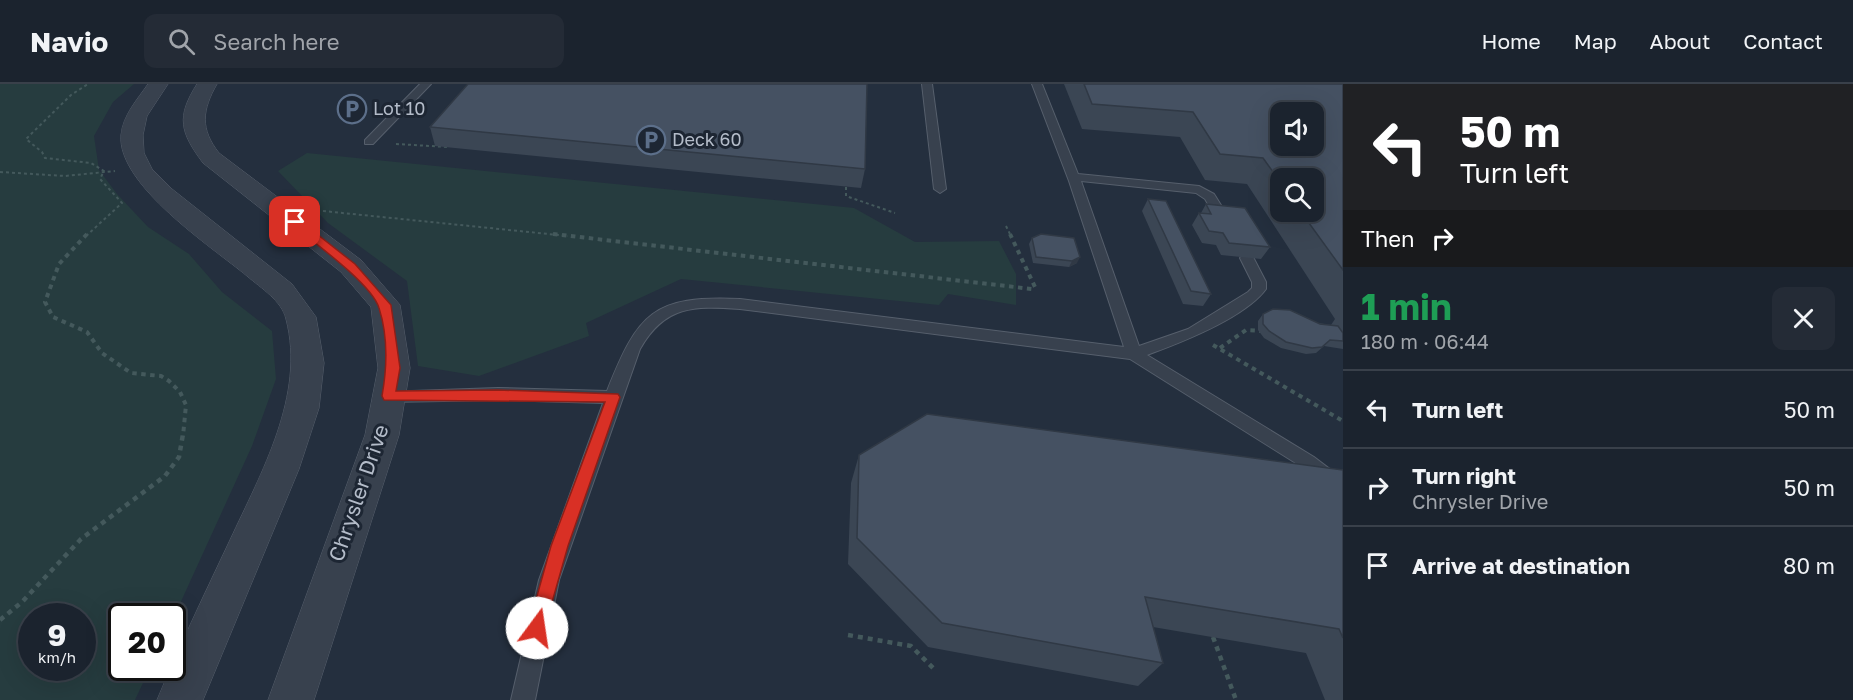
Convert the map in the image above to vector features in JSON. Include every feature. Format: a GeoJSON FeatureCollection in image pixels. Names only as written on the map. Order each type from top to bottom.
{"type":"FeatureCollection","features":[{"type":"Feature","properties":{"kind":"street"},"geometry":{"type":"LineString","coordinates":[[158,84],[136,116],[132,135],[133,153],[142,172],[163,194],[282,290],[301,317],[308,363],[302,408],[281,469],[180,700]]}},
{"type":"Feature","properties":{"kind":"street","name":"Chrysler Drive"},"geometry":{"type":"LineString","coordinates":[[207,84],[195,102],[192,123],[198,142],[211,158],[351,266],[385,305],[394,368],[382,435],[291,700]]}},
{"type":"Feature","properties":{"kind":"lane"},"geometry":{"type":"LineString","coordinates":[[369,142],[426,84]]}},
{"type":"Feature","properties":{"kind":"lane"},"geometry":{"type":"LineString","coordinates":[[927,84],[940,189]]}},
{"type":"Feature","properties":{"kind":"lane"},"geometry":{"type":"LineString","coordinates":[[1036,84],[1073,177],[1134,354]]}},
{"type":"Feature","properties":{"kind":"lane"},"geometry":{"type":"LineString","coordinates":[[1073,177],[1199,190],[1210,197],[1223,218]]}},
{"type":"Feature","properties":{"kind":"lane"},"geometry":{"type":"LineString","coordinates":[[1134,354],[1193,333],[1253,295],[1259,289],[1259,282],[1246,258]]}},
{"type":"Feature","properties":{"kind":"lane"},"geometry":{"type":"LineString","coordinates":[[523,700],[549,580],[613,397],[638,334],[650,321],[666,311],[704,302],[902,323],[1134,354],[1308,462],[1343,489]]}},
{"type":"Feature","properties":{"kind":"lane"},"geometry":{"type":"LineString","coordinates":[[389,396],[498,394],[613,397]]}},
{"type":"Feature","properties":{"kind":"path"},"geometry":{"type":"LineString","coordinates":[[88,84],[71,95],[26,139],[42,152],[45,158],[91,163],[104,171]]}},
{"type":"Feature","properties":{"kind":"path"},"geometry":{"type":"LineString","coordinates":[[392,144],[448,147]]}},
{"type":"Feature","properties":{"kind":"path"},"geometry":{"type":"LineString","coordinates":[[0,172],[66,176],[104,171]]}},
{"type":"Feature","properties":{"kind":"path"},"geometry":{"type":"LineString","coordinates":[[0,620],[31,593],[81,538],[165,476],[179,457],[183,441],[186,405],[180,392],[161,376],[131,373],[102,353],[87,332],[53,317],[45,302],[59,264],[102,219],[122,203],[100,179],[104,171]]}},
{"type":"Feature","properties":{"kind":"path"},"geometry":{"type":"LineString","coordinates":[[846,187],[846,195],[895,213]]}},
{"type":"Feature","properties":{"kind":"path"},"geometry":{"type":"LineString","coordinates":[[316,211],[569,236],[1032,289],[1035,287],[1033,278],[1006,226]]}},
{"type":"Feature","properties":{"kind":"path"},"geometry":{"type":"LineString","coordinates":[[1220,348],[1246,330],[1268,332]]}},
{"type":"Feature","properties":{"kind":"path"},"geometry":{"type":"LineString","coordinates":[[1212,344],[1343,421]]}},
{"type":"Feature","properties":{"kind":"path"},"geometry":{"type":"LineString","coordinates":[[848,634],[911,646],[934,669]]}},
{"type":"Feature","properties":{"kind":"path"},"geometry":{"type":"LineString","coordinates":[[1213,637],[1236,700]]}},
{"type":"Feature","properties":{"kind":"green space"},"geometry":{"type":"Polygon","coordinates":[[[0,84],[134,84],[113,102],[94,136],[99,170],[117,194],[148,227],[189,254],[222,292],[272,331],[276,379],[252,446],[180,603],[108,603],[108,681],[144,681],[135,700],[0,700],[0,84]]]}},
{"type":"Feature","properties":{"kind":"green space"},"geometry":{"type":"Polygon","coordinates":[[[307,153],[854,208],[915,242],[999,241],[1016,274],[1016,305],[948,294],[939,305],[681,279],[586,323],[589,336],[479,376],[418,366],[407,281],[328,223],[278,171],[307,153]]]}},
{"type":"Feature","properties":{"kind":"building","name":"Deck 60"},"geometry":{"type":"Polygon","coordinates":[[[468,84],[867,84],[865,169],[430,127],[468,84]]]}},
{"type":"Feature","properties":{"kind":"building"},"geometry":{"type":"Polygon","coordinates":[[[1084,84],[1343,84],[1343,270],[1308,222],[1324,222],[1324,168],[1270,168],[1263,158],[1220,154],[1193,112],[1092,104],[1084,84]]]}},
{"type":"Feature","properties":{"kind":"building"},"geometry":{"type":"Polygon","coordinates":[[[1148,199],[1166,201],[1211,294],[1191,291],[1148,199]]]}},
{"type":"Feature","properties":{"kind":"building"},"geometry":{"type":"Polygon","coordinates":[[[1206,204],[1245,208],[1270,247],[1229,243],[1223,233],[1209,231],[1199,213],[1211,214],[1206,204]]]}},
{"type":"Feature","properties":{"kind":"building"},"geometry":{"type":"Polygon","coordinates":[[[1041,234],[1074,238],[1080,257],[1072,261],[1036,257],[1032,238],[1041,234]]]}},
{"type":"Feature","properties":{"kind":"building"},"geometry":{"type":"Polygon","coordinates":[[[1273,309],[1290,310],[1320,324],[1338,326],[1343,333],[1343,341],[1330,340],[1322,347],[1312,348],[1286,342],[1269,331],[1263,324],[1263,314],[1273,309]]]}},
{"type":"Feature","properties":{"kind":"building"},"geometry":{"type":"Polygon","coordinates":[[[927,414],[1343,470],[1343,638],[1339,629],[1145,597],[1163,663],[942,623],[857,538],[859,455],[927,414]]]}},
{"type":"Feature","properties":{"kind":"place","name":"Lot 10"},"geometry":{"type":"Point","coordinates":[352,109]}},
{"type":"Feature","properties":{"kind":"place","name":"Deck 60"},"geometry":{"type":"Point","coordinates":[651,140]}},
{"type":"Feature","properties":{"kind":"route"},"geometry":{"type":"LineString","coordinates":[[295,222],[351,266],[385,305],[394,368],[389,396],[498,394],[613,397],[565,529],[537,628]]}}]}
